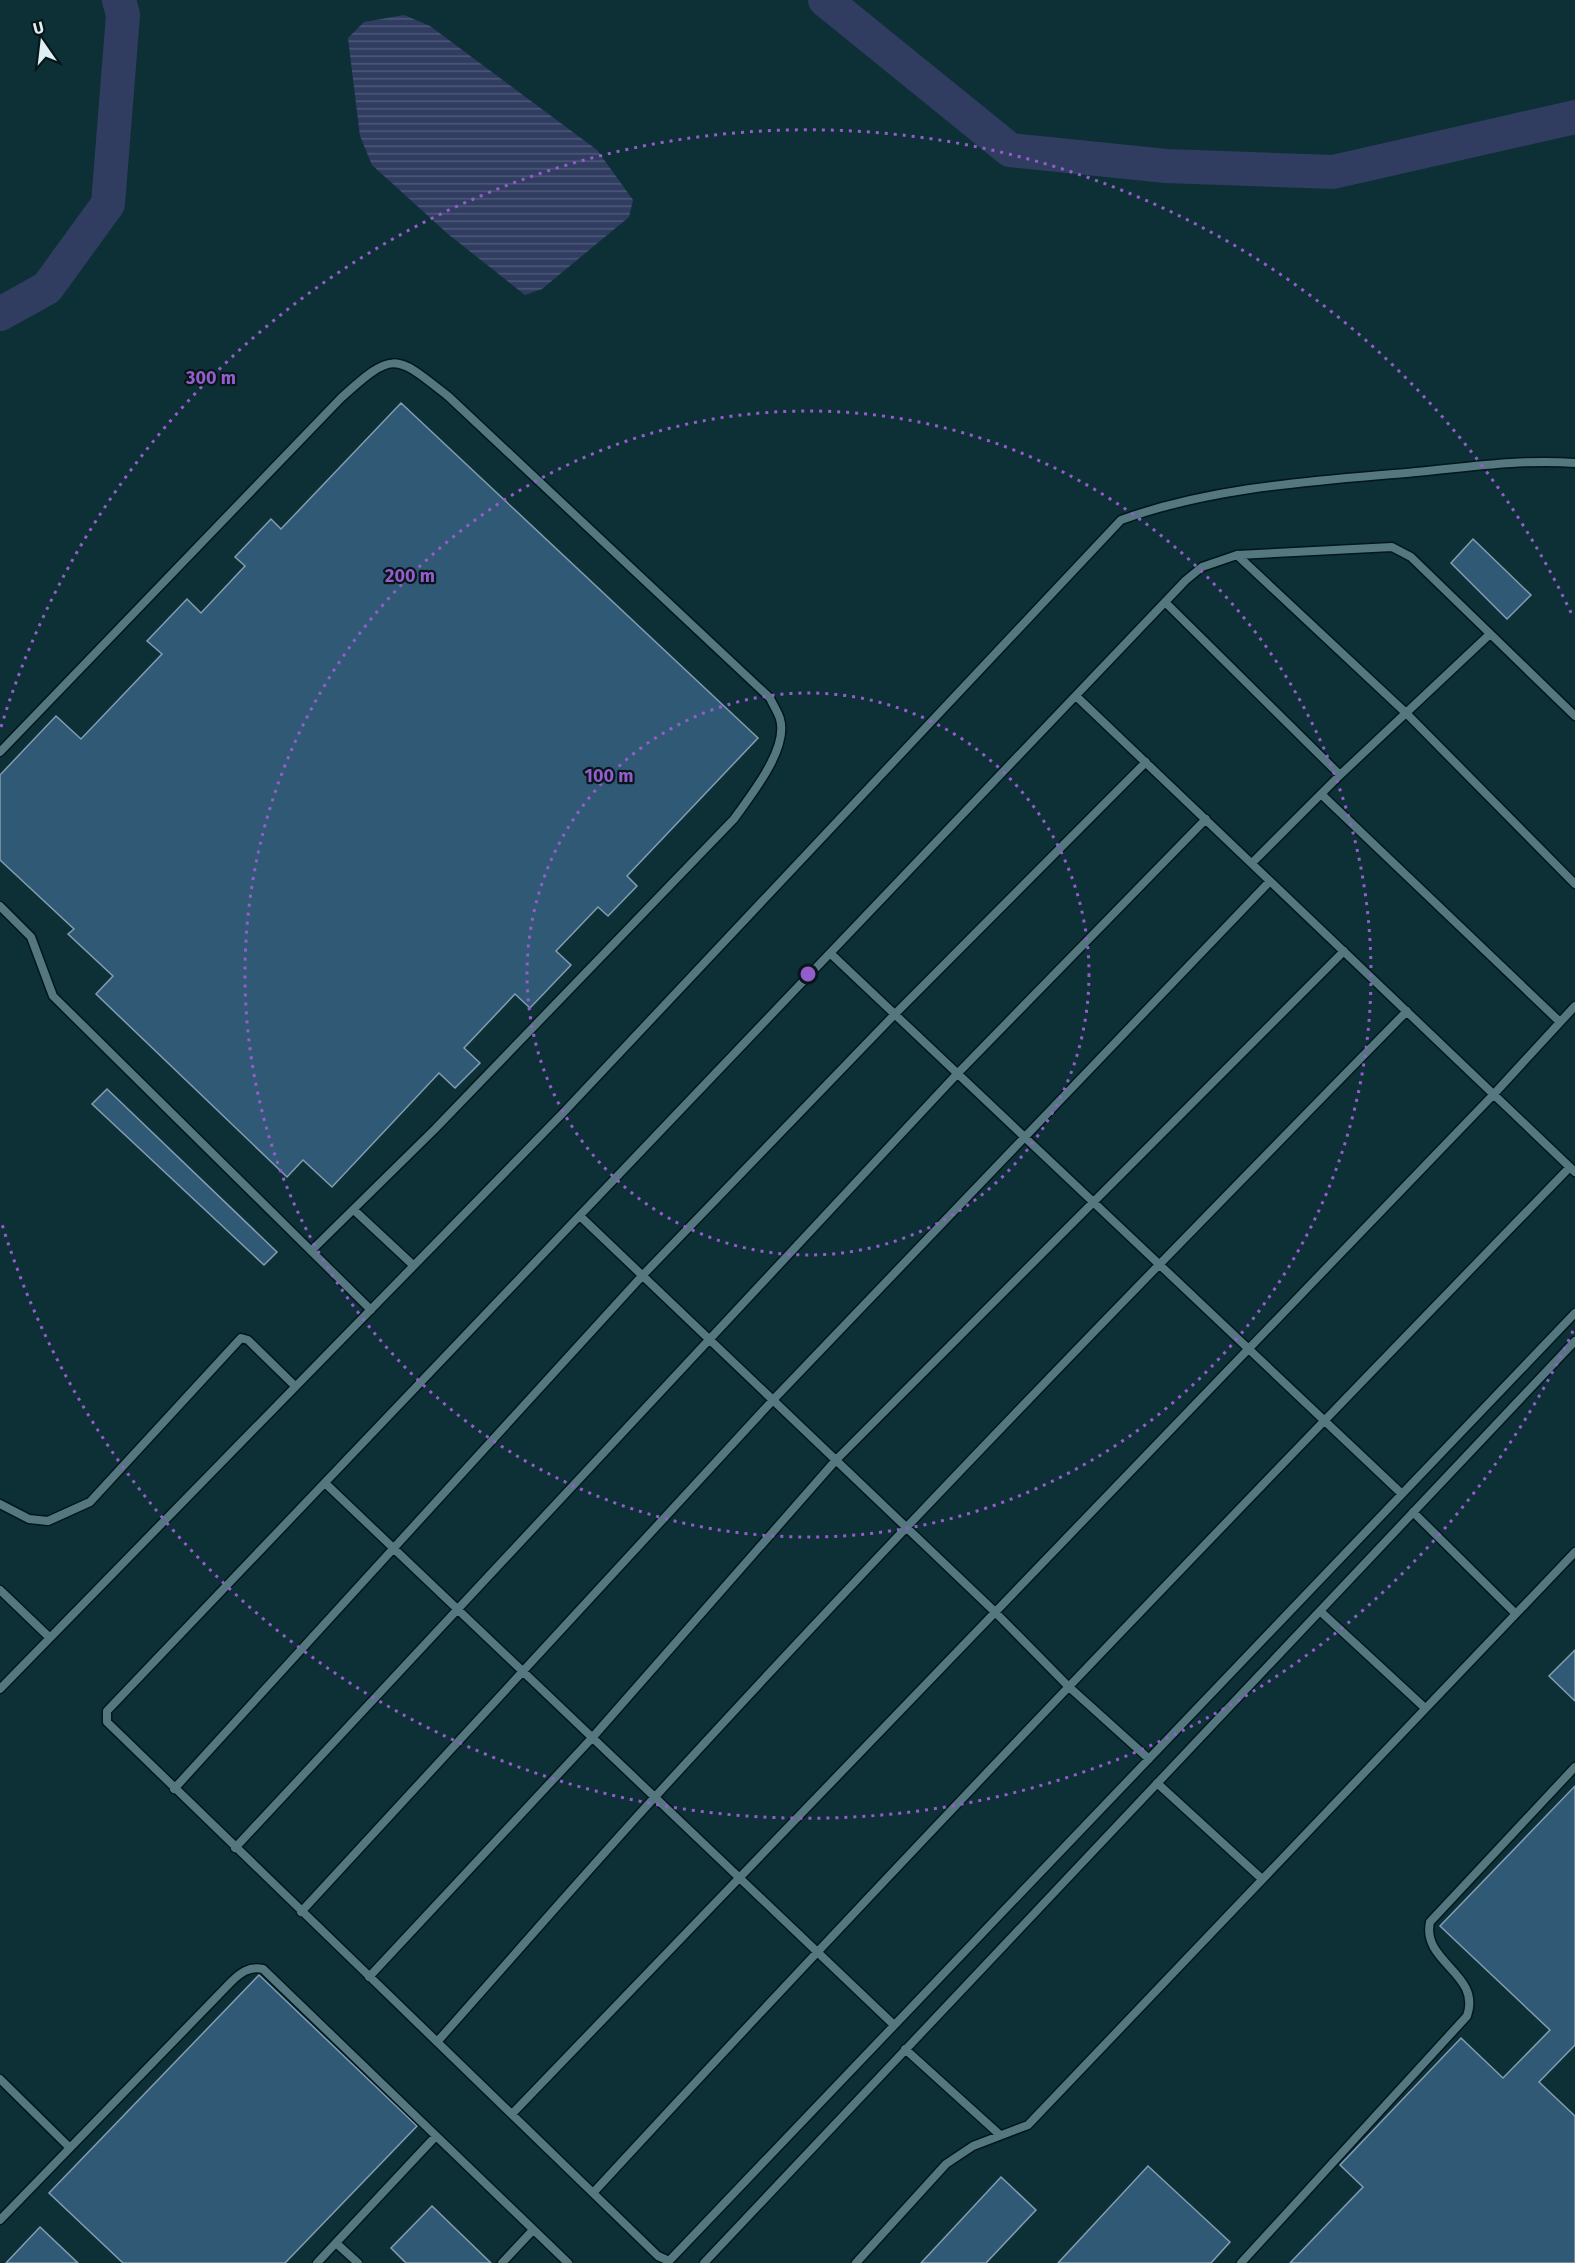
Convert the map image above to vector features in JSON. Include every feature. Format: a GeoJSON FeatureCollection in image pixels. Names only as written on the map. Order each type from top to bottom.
{"type":"FeatureCollection","features":[{"type":"Feature","properties":{"kind":"lane"},"geometry":{"type":"LineString","coordinates":[[0,752],[341,398],[368,374],[388,363],[409,366],[449,397],[770,698],[781,721],[778,747],[763,777],[734,819],[354,1210],[311,1251]]}},
{"type":"Feature","properties":{"kind":"lane"},"geometry":{"type":"LineString","coordinates":[[0,1689],[48,1637],[562,1114],[1122,520],[1166,504],[1213,494],[1356,477],[1529,462],[1575,463]]}},
{"type":"Feature","properties":{"kind":"lane"},"geometry":{"type":"LineString","coordinates":[[1575,716],[1411,557],[1392,547],[1237,555],[1202,567],[1165,602],[107,1711],[106,1717],[111,1728],[301,1912],[658,2256],[669,2261],[1575,1313]]}},
{"type":"Feature","properties":{"kind":"lane"},"geometry":{"type":"LineString","coordinates":[[1237,555],[1406,713],[1575,884]]}},
{"type":"Feature","properties":{"kind":"lane"},"geometry":{"type":"LineString","coordinates":[[1165,602],[1340,775]]}},
{"type":"Feature","properties":{"kind":"lane"},"geometry":{"type":"LineString","coordinates":[[1252,863],[1340,775],[1490,634]]}},
{"type":"Feature","properties":{"kind":"lane"},"geometry":{"type":"LineString","coordinates":[[593,2193],[816,1951],[1068,1686],[1323,1421],[1573,1169],[1076,696]]}},
{"type":"Feature","properties":{"kind":"lane"},"geometry":{"type":"LineString","coordinates":[[174,1789],[395,1550],[642,1276],[895,1014],[1146,762]]}},
{"type":"Feature","properties":{"kind":"lane"},"geometry":{"type":"LineString","coordinates":[[1321,794],[1560,1022]]}},
{"type":"Feature","properties":{"kind":"lane"},"geometry":{"type":"LineString","coordinates":[[235,1848],[708,1338],[957,1074],[1206,819]]}},
{"type":"Feature","properties":{"kind":"lane"},"geometry":{"type":"LineString","coordinates":[[301,1912],[773,1400],[1026,1139],[1270,881]]}},
{"type":"Feature","properties":{"kind":"lane"},"geometry":{"type":"LineString","coordinates":[[0,906],[31,937],[52,996],[371,1310]]}},
{"type":"Feature","properties":{"kind":"lane"},"geometry":{"type":"LineString","coordinates":[[369,1977],[592,1738],[836,1460],[1344,951]]}},
{"type":"Feature","properties":{"kind":"lane"},"geometry":{"type":"LineString","coordinates":[[830,953],[1402,1494]]}},
{"type":"Feature","properties":{"kind":"lane"},"geometry":{"type":"LineString","coordinates":[[512,2115],[994,1611],[1494,1094],[1575,1006]]}},
{"type":"Feature","properties":{"kind":"lane"},"geometry":{"type":"LineString","coordinates":[[436,2042],[655,1797],[906,1529],[1158,1265],[1407,1011]]}},
{"type":"Feature","properties":{"kind":"lane"},"geometry":{"type":"LineString","coordinates":[[354,1210],[413,1265]]}},
{"type":"Feature","properties":{"kind":"lane"},"geometry":{"type":"LineString","coordinates":[[580,1216],[994,1611],[1068,1686],[1149,1759]]}},
{"type":"Feature","properties":{"kind":"lane"},"geometry":{"type":"LineString","coordinates":[[0,1504],[29,1519],[48,1521],[90,1502],[241,1338],[252,1344],[295,1386]]}},
{"type":"Feature","properties":{"kind":"lane"},"geometry":{"type":"LineString","coordinates":[[704,2263],[1575,1341]]}},
{"type":"Feature","properties":{"kind":"lane"},"geometry":{"type":"LineString","coordinates":[[325,1483],[894,2025]]}},
{"type":"Feature","properties":{"kind":"lane"},"geometry":{"type":"LineString","coordinates":[[1413,1512],[1515,1613]]}},
{"type":"Feature","properties":{"kind":"lane"},"geometry":{"type":"LineString","coordinates":[[856,2263],[946,2164],[973,2146],[1028,2125],[1575,1552]]}},
{"type":"Feature","properties":{"kind":"lane"},"geometry":{"type":"LineString","coordinates":[[0,1590],[48,1637]]}},
{"type":"Feature","properties":{"kind":"lane"},"geometry":{"type":"LineString","coordinates":[[1320,1611],[1425,1708]]}},
{"type":"Feature","properties":{"kind":"lane"},"geometry":{"type":"LineString","coordinates":[[1241,2263],[1467,2016],[1470,2001],[1467,1990],[1464,1983],[1433,1950],[1429,1940],[1430,1922],[1575,1767]]}},
{"type":"Feature","properties":{"kind":"lane"},"geometry":{"type":"LineString","coordinates":[[1157,1783],[1262,1879]]}},
{"type":"Feature","properties":{"kind":"lane"},"geometry":{"type":"LineString","coordinates":[[0,2220],[240,1973],[257,1968],[262,1970],[568,2263]]}},
{"type":"Feature","properties":{"kind":"lane"},"geometry":{"type":"LineString","coordinates":[[905,2049],[1000,2135]]}},
{"type":"Feature","properties":{"kind":"lane"},"geometry":{"type":"LineString","coordinates":[[0,2079],[69,2147]]}},
{"type":"Feature","properties":{"kind":"lane"},"geometry":{"type":"LineString","coordinates":[[317,2263],[435,2137]]}},
{"type":"Feature","properties":{"kind":"lane"},"geometry":{"type":"LineString","coordinates":[[502,2263],[533,2229]]}},
{"type":"Feature","properties":{"kind":"lane"},"geometry":{"type":"LineString","coordinates":[[336,2243],[358,2263]]}},
{"type":"Feature","properties":{"kind":"water"},"geometry":{"type":"Polygon","coordinates":[[[404,15],[430,26],[597,150],[633,200],[629,217],[542,289],[525,295],[448,234],[372,165],[360,136],[348,38],[364,22],[404,15]]]}},
{"type":"Feature","properties":{"kind":"building"},"geometry":{"type":"Polygon","coordinates":[[[401,403],[758,738],[627,876],[637,886],[608,916],[598,907],[556,951],[571,965],[530,1008],[515,994],[464,1048],[480,1063],[455,1088],[439,1073],[332,1187],[303,1160],[287,1177],[96,994],[113,976],[68,934],[74,929],[0,860],[0,775],[56,716],[81,739],[162,654],[147,641],[187,599],[201,613],[245,566],[235,557],[271,519],[281,529],[401,403]]]}},
{"type":"Feature","properties":{"kind":"building"},"geometry":{"type":"Polygon","coordinates":[[[1473,539],[1531,595],[1507,619],[1451,563],[1473,539]]]}},
{"type":"Feature","properties":{"kind":"building"},"geometry":{"type":"Polygon","coordinates":[[[107,1089],[277,1252],[264,1265],[92,1104],[107,1089]]]}},
{"type":"Feature","properties":{"kind":"building"},"geometry":{"type":"Polygon","coordinates":[[[1575,1650],[1575,1701],[1549,1676],[1575,1650]]]}},
{"type":"Feature","properties":{"kind":"building"},"geometry":{"type":"Polygon","coordinates":[[[1575,1786],[1575,2045],[1539,2082],[1575,2116],[1575,2263],[1290,2263],[1363,2187],[1340,2165],[1461,2038],[1503,2078],[1550,2030],[1440,1926],[1575,1786]]]}},
{"type":"Feature","properties":{"kind":"building"},"geometry":{"type":"Polygon","coordinates":[[[259,1975],[417,2126],[285,2263],[123,2263],[49,2193],[259,1975]]]}},
{"type":"Feature","properties":{"kind":"building"},"geometry":{"type":"Polygon","coordinates":[[[1148,2166],[1230,2242],[1211,2263],[1058,2263],[1148,2166]]]}},
{"type":"Feature","properties":{"kind":"building"},"geometry":{"type":"Polygon","coordinates":[[[1001,2177],[1036,2210],[986,2263],[921,2263],[1001,2177]]]}},
{"type":"Feature","properties":{"kind":"building"},"geometry":{"type":"Polygon","coordinates":[[[432,2206],[491,2263],[406,2263],[391,2248],[432,2206]]]}},
{"type":"Feature","properties":{"kind":"building"},"geometry":{"type":"Polygon","coordinates":[[[40,2227],[78,2263],[6,2263],[40,2227]]]}},
{"type":"Feature","properties":{"kind":"waterway"},"geometry":{"type":"LineString","coordinates":[[0,314],[47,288],[108,204],[123,15],[119,0]]}},
{"type":"Feature","properties":{"kind":"waterway"},"geometry":{"type":"LineString","coordinates":[[825,0],[1010,150],[1166,166],[1333,172],[1575,117]]}}]}
